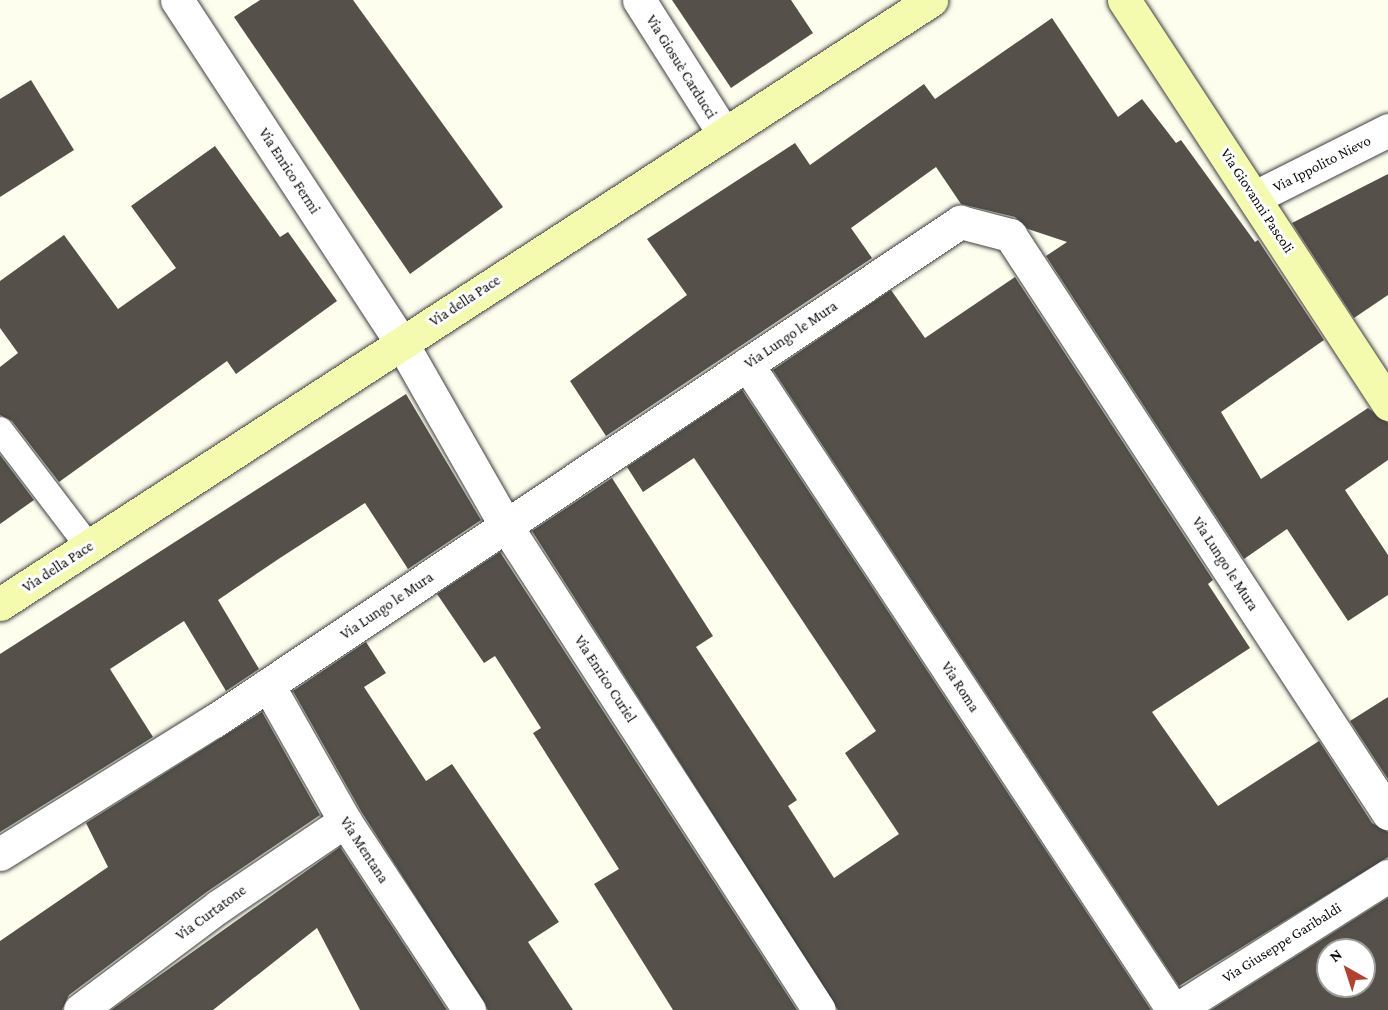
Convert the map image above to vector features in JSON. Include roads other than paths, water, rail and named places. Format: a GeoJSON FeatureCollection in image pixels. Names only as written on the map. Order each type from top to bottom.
{"type":"FeatureCollection","features":[{"type":"Feature","properties":{"kind":"main road","name":"Via della Pace"},"geometry":{"type":"LineString","coordinates":[[0,604],[931,0]]}},
{"type":"Feature","properties":{"kind":"main road","name":"Via Giovanni Pascoli"},"geometry":{"type":"LineString","coordinates":[[1124,0],[1255,197],[1388,404]]}},
{"type":"Feature","properties":{"kind":"street","name":"Via Enrico Fermi"},"geometry":{"type":"LineString","coordinates":[[177,0],[401,342]]}},
{"type":"Feature","properties":{"kind":"street","name":"Via Giosuè Carducci"},"geometry":{"type":"LineString","coordinates":[[639,0],[724,134]]}},
{"type":"Feature","properties":{"kind":"street","name":"Via Ippolito Nievo"},"geometry":{"type":"LineString","coordinates":[[1255,197],[1388,130]]}},
{"type":"Feature","properties":{"kind":"street","name":"Via Lungo le Mura"},"geometry":{"type":"LineString","coordinates":[[0,854],[268,685],[960,222],[1010,235],[1388,813]]}},
{"type":"Feature","properties":{"kind":"street","name":"Via Enrico Curiel"},"geometry":{"type":"LineString","coordinates":[[401,342],[506,526],[819,1010]]}},
{"type":"Feature","properties":{"kind":"street","name":"Via Roma"},"geometry":{"type":"LineString","coordinates":[[747,364],[1175,1010]]}},
{"type":"Feature","properties":{"kind":"street","name":"Via Mentana"},"geometry":{"type":"LineString","coordinates":[[268,685],[345,821],[469,1010]]}},
{"type":"Feature","properties":{"kind":"street","name":"Via Curtatone"},"geometry":{"type":"LineString","coordinates":[[80,1010],[219,906],[345,821]]}},
{"type":"Feature","properties":{"kind":"street","name":"Via Giuseppe Garibaldi"},"geometry":{"type":"LineString","coordinates":[[1175,1010],[1388,876]]}},
{"type":"Feature","properties":{"kind":"lane"},"geometry":{"type":"LineString","coordinates":[[0,430],[89,547]]}}]}
